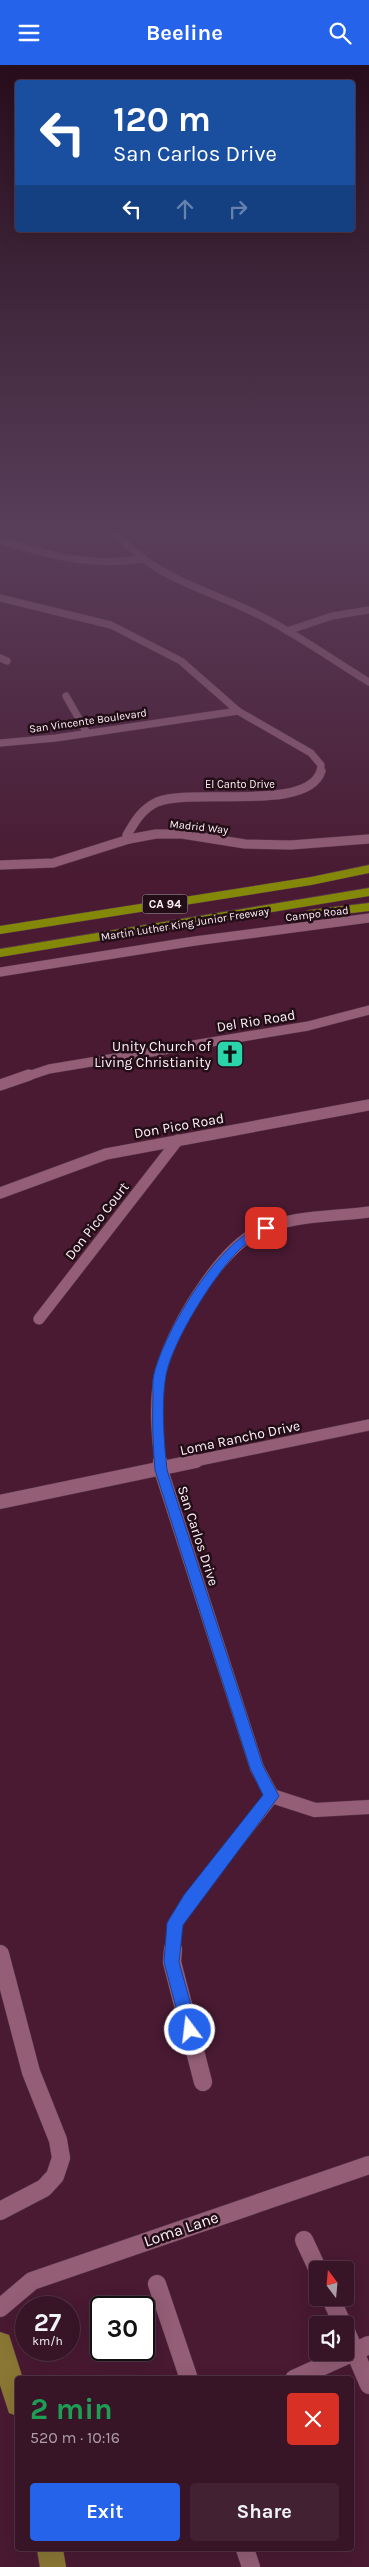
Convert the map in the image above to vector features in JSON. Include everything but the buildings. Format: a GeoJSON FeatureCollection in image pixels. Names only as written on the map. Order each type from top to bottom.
{"type":"FeatureCollection","features":[{"type":"Feature","properties":{"kind":"highway","name":"Martin Luther King Junior Freeway"},"geometry":{"type":"LineString","coordinates":[[0,930],[330,878],[369,867]]}},
{"type":"Feature","properties":{"kind":"highway","name":"Martin Luther King Junior Freeway"},"geometry":{"type":"LineString","coordinates":[[0,953],[167,927],[369,892]]}},
{"type":"Feature","properties":{"kind":"highway"},"geometry":{"type":"LineString","coordinates":[[167,927],[369,907]]}},
{"type":"Feature","properties":{"kind":"main road"},"geometry":{"type":"LineString","coordinates":[[0,2344],[15,2394]]}},
{"type":"Feature","properties":{"kind":"main road"},"geometry":{"type":"LineString","coordinates":[[50,2551],[53,2567]]}},
{"type":"Feature","properties":{"kind":"street","name":"El Canto Drive"},"geometry":{"type":"LineString","coordinates":[[129,839],[127,835],[135,816],[146,807],[163,800],[192,795],[274,797],[300,790],[316,781],[321,768],[314,756],[238,711],[181,661],[153,647]]}},
{"type":"Feature","properties":{"kind":"street"},"geometry":{"type":"LineString","coordinates":[[312,647],[369,682]]}},
{"type":"Feature","properties":{"kind":"street"},"geometry":{"type":"LineString","coordinates":[[66,696],[88,733]]}},
{"type":"Feature","properties":{"kind":"street","name":"San Vincente Boulevard"},"geometry":{"type":"LineString","coordinates":[[0,743],[88,733],[238,711]]}},
{"type":"Feature","properties":{"kind":"street","name":"Madrid Way"},"geometry":{"type":"LineString","coordinates":[[0,865],[53,863],[129,839],[174,834],[245,844],[291,845],[369,839]]}},
{"type":"Feature","properties":{"kind":"street","name":"Campo Road"},"geometry":{"type":"LineString","coordinates":[[0,971],[195,941],[369,919]]}},
{"type":"Feature","properties":{"kind":"street","name":"Del Rio Road"},"geometry":{"type":"LineString","coordinates":[[0,1085],[49,1069],[308,1026],[369,1010]]}},
{"type":"Feature","properties":{"kind":"street","name":"Don Pico Road"},"geometry":{"type":"LineString","coordinates":[[0,1193],[106,1154],[369,1105]]}},
{"type":"Feature","properties":{"kind":"street","name":"Don Pico Court"},"geometry":{"type":"LineString","coordinates":[[39,1319],[178,1140]]}},
{"type":"Feature","properties":{"kind":"street","name":"San Carlos Drive"},"geometry":{"type":"LineString","coordinates":[[272,1796],[257,1768],[161,1470],[158,1439],[160,1375],[182,1322],[203,1287],[228,1255],[241,1242],[266,1228],[294,1222],[369,1212]]}},
{"type":"Feature","properties":{"kind":"street","name":"Loma Rancho Drive"},"geometry":{"type":"LineString","coordinates":[[0,1502],[161,1470],[369,1425]]}},
{"type":"Feature","properties":{"kind":"street"},"geometry":{"type":"LineString","coordinates":[[203,2082],[172,1962],[175,1923],[190,1900],[272,1796],[315,1810],[369,1807]]}},
{"type":"Feature","properties":{"kind":"street"},"geometry":{"type":"LineString","coordinates":[[0,1953],[31,2072],[42,2107],[58,2140],[61,2158],[55,2176],[44,2188],[0,2211]]}},
{"type":"Feature","properties":{"kind":"street","name":"Loma Lane"},"geometry":{"type":"LineString","coordinates":[[0,2308],[32,2281],[369,2165]]}},
{"type":"Feature","properties":{"kind":"street"},"geometry":{"type":"LineString","coordinates":[[304,2241],[314,2261]]}},
{"type":"Feature","properties":{"kind":"street"},"geometry":{"type":"LineString","coordinates":[[156,2283],[188,2376]]}},
{"type":"Feature","properties":{"kind":"street"},"geometry":{"type":"LineString","coordinates":[[301,2376],[362,2349],[369,2385]]}},
{"type":"Feature","properties":{"kind":"street"},"geometry":{"type":"LineString","coordinates":[[246,2551],[250,2567]]}},
{"type":"Feature","properties":{"kind":"place","name":"Unity Church of Living Christianity"},"geometry":{"type":"Point","coordinates":[230,1054]}},
{"type":"Feature","properties":{"kind":"route"},"geometry":{"type":"LineString","coordinates":[[190,2030],[172,1962],[175,1923],[190,1900],[272,1796],[257,1768],[161,1470],[158,1439],[160,1375],[170,1346],[203,1287],[234,1248],[249,1236],[266,1228]]}}]}
